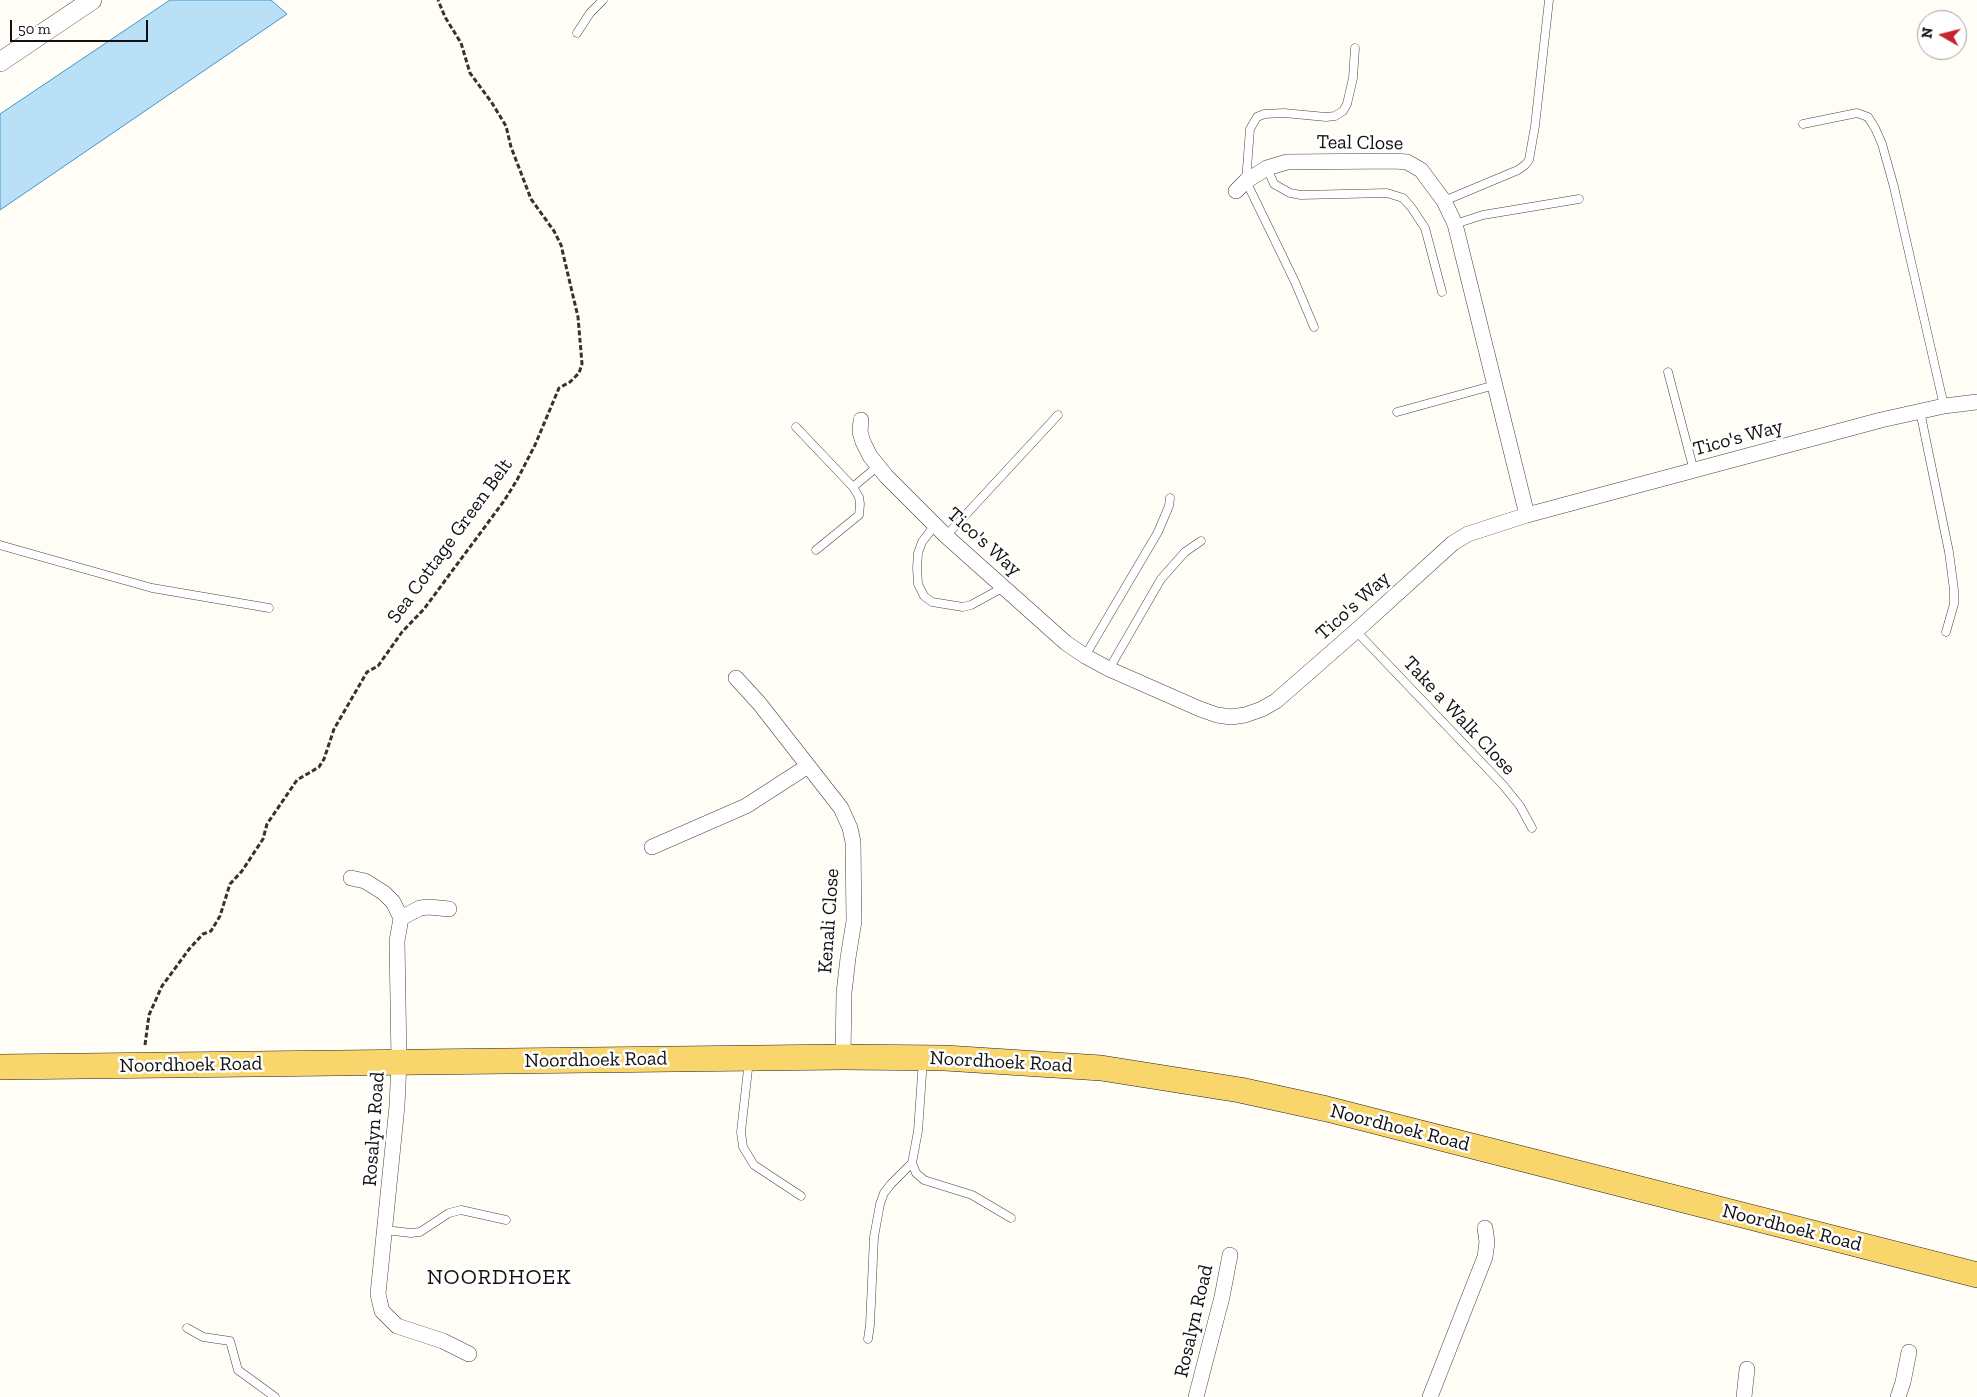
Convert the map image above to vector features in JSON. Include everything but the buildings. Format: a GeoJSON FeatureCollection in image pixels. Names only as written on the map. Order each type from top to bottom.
{"type":"FeatureCollection","features":[{"type":"Feature","properties":{"kind":"main road","name":"Noordhoek Road"},"geometry":{"type":"LineString","coordinates":[[0,1067],[843,1057],[1022,1062],[1101,1068],[1240,1090],[1465,1144],[1977,1276]]}},
{"type":"Feature","properties":{"kind":"street"},"geometry":{"type":"LineString","coordinates":[[0,62],[92,0]]}},
{"type":"Feature","properties":{"kind":"street","name":"Teal Close"},"geometry":{"type":"LineString","coordinates":[[1241,186],[1267,168],[1287,162],[1407,162],[1421,170],[1444,201],[1455,224],[1527,515]]}},
{"type":"Feature","properties":{"kind":"street","name":"Tico's Way"},"geometry":{"type":"LineString","coordinates":[[861,420],[860,432],[862,442],[870,456],[886,476],[946,536],[1066,643],[1109,670],[1217,715],[1231,717],[1245,715],[1276,701],[1452,543],[1468,534],[1527,515],[1881,420],[1944,406],[1977,402]]}},
{"type":"Feature","properties":{"kind":"street","name":"Kenali Close"},"geometry":{"type":"LineString","coordinates":[[736,678],[846,816],[853,842],[854,921],[844,993],[843,1057]]}},
{"type":"Feature","properties":{"kind":"street"},"geometry":{"type":"LineString","coordinates":[[652,847],[746,806],[808,766]]}},
{"type":"Feature","properties":{"kind":"street"},"geometry":{"type":"LineString","coordinates":[[351,878],[364,881],[384,893],[393,902],[401,918],[420,908],[449,909]]}},
{"type":"Feature","properties":{"kind":"street","name":"Rosalyn Road"},"geometry":{"type":"LineString","coordinates":[[401,918],[397,941],[399,1062],[386,1230],[378,1294],[382,1311],[398,1326],[444,1341],[469,1354]]}},
{"type":"Feature","properties":{"kind":"street"},"geometry":{"type":"LineString","coordinates":[[1430,1397],[1485,1257],[1487,1242],[1485,1228]]}},
{"type":"Feature","properties":{"kind":"street","name":"Rosalyn Road"},"geometry":{"type":"LineString","coordinates":[[1196,1397],[1222,1297],[1230,1255]]}},
{"type":"Feature","properties":{"kind":"street"},"geometry":{"type":"LineString","coordinates":[[1898,1397],[1909,1352]]}},
{"type":"Feature","properties":{"kind":"street"},"geometry":{"type":"LineString","coordinates":[[1744,1397],[1747,1369]]}},
{"type":"Feature","properties":{"kind":"lane"},"geometry":{"type":"LineString","coordinates":[[577,33],[590,13],[603,0]]}},
{"type":"Feature","properties":{"kind":"lane"},"geometry":{"type":"LineString","coordinates":[[1444,201],[1518,170],[1529,160],[1535,126],[1548,0]]}},
{"type":"Feature","properties":{"kind":"lane","name":"Teal Close"},"geometry":{"type":"LineString","coordinates":[[1241,186],[1250,129],[1257,117],[1264,114],[1284,113],[1326,117],[1335,116],[1343,111],[1347,104],[1353,78],[1355,48]]}},
{"type":"Feature","properties":{"kind":"lane"},"geometry":{"type":"LineString","coordinates":[[1803,124],[1857,113],[1868,117],[1875,128],[1882,144],[1894,187],[1944,406]]}},
{"type":"Feature","properties":{"kind":"lane"},"geometry":{"type":"LineString","coordinates":[[1267,168],[1274,184],[1290,193],[1301,196],[1387,193],[1403,198],[1425,228],[1442,292]]}},
{"type":"Feature","properties":{"kind":"lane"},"geometry":{"type":"LineString","coordinates":[[1241,186],[1295,282],[1314,327]]}},
{"type":"Feature","properties":{"kind":"lane"},"geometry":{"type":"LineString","coordinates":[[1455,224],[1482,215],[1579,199]]}},
{"type":"Feature","properties":{"kind":"lane"},"geometry":{"type":"LineString","coordinates":[[1668,372],[1694,471]]}},
{"type":"Feature","properties":{"kind":"lane"},"geometry":{"type":"LineString","coordinates":[[1397,412],[1496,385]]}},
{"type":"Feature","properties":{"kind":"lane"},"geometry":{"type":"LineString","coordinates":[[1920,411],[1949,552],[1954,590],[1954,604],[1946,632]]}},
{"type":"Feature","properties":{"kind":"lane"},"geometry":{"type":"LineString","coordinates":[[946,536],[1058,415]]}},
{"type":"Feature","properties":{"kind":"lane"},"geometry":{"type":"LineString","coordinates":[[796,427],[853,486],[859,497],[859,515],[816,550]]}},
{"type":"Feature","properties":{"kind":"lane"},"geometry":{"type":"LineString","coordinates":[[853,486],[878,466]]}},
{"type":"Feature","properties":{"kind":"lane"},"geometry":{"type":"LineString","coordinates":[[1085,656],[1158,532],[1169,506],[1170,498]]}},
{"type":"Feature","properties":{"kind":"lane"},"geometry":{"type":"LineString","coordinates":[[935,525],[922,542],[918,553],[918,584],[924,596],[932,602],[963,607],[971,605],[1004,587]]}},
{"type":"Feature","properties":{"kind":"lane"},"geometry":{"type":"LineString","coordinates":[[1109,670],[1161,579],[1185,552],[1201,541]]}},
{"type":"Feature","properties":{"kind":"lane"},"geometry":{"type":"LineString","coordinates":[[0,545],[152,588],[269,608]]}},
{"type":"Feature","properties":{"kind":"lane","name":"Take a Walk Close"},"geometry":{"type":"LineString","coordinates":[[1356,631],[1503,785],[1520,806],[1532,828]]}},
{"type":"Feature","properties":{"kind":"lane"},"geometry":{"type":"LineString","coordinates":[[750,1058],[741,1132],[743,1147],[754,1165],[801,1196]]}},
{"type":"Feature","properties":{"kind":"lane"},"geometry":{"type":"LineString","coordinates":[[923,1058],[918,1131],[912,1163],[916,1173],[924,1180],[972,1195],[1012,1218]]}},
{"type":"Feature","properties":{"kind":"lane"},"geometry":{"type":"LineString","coordinates":[[868,1339],[874,1237],[880,1204],[884,1193],[912,1163]]}},
{"type":"Feature","properties":{"kind":"lane"},"geometry":{"type":"LineString","coordinates":[[386,1230],[415,1233],[449,1213],[461,1210],[506,1220]]}},
{"type":"Feature","properties":{"kind":"lane"},"geometry":{"type":"LineString","coordinates":[[187,1328],[203,1337],[230,1341],[238,1370],[275,1397]]}},
{"type":"Feature","properties":{"kind":"path","name":"Sea Cottage Green Belt"},"geometry":{"type":"LineString","coordinates":[[144,1066],[146,1030],[149,1015],[162,986],[190,948],[203,934],[211,931],[220,916],[230,884],[242,871],[263,839],[267,824],[298,780],[319,767],[324,759],[334,729],[367,672],[378,666],[402,632],[424,609],[504,501],[536,444],[558,388],[570,382],[579,373],[582,364],[578,317],[560,244],[554,231],[531,199],[511,147],[506,126],[470,73],[461,42],[449,24],[438,0]]}},
{"type":"Feature","properties":{"kind":"water"},"geometry":{"type":"Polygon","coordinates":[[[170,0],[271,0],[287,14],[0,210],[0,114],[170,0]]]}},
{"type":"Feature","properties":{"kind":"district","name":"NOORDHOEK"},"geometry":{"type":"Point","coordinates":[499,1278]}}]}
